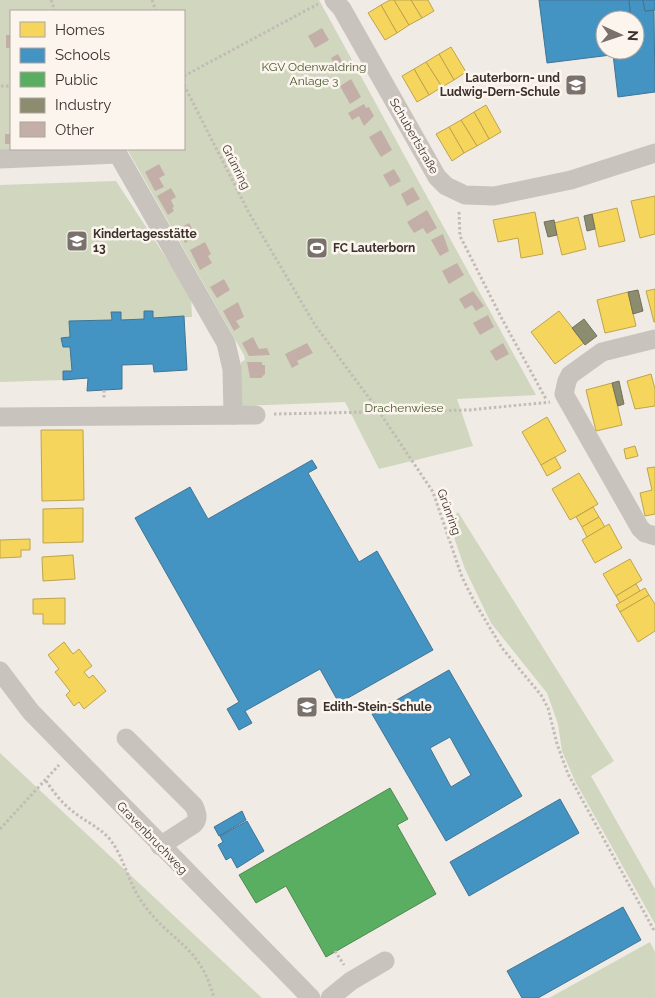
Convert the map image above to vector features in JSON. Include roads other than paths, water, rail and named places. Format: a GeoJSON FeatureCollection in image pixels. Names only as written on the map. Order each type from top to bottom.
{"type":"FeatureCollection","features":[{"type":"Feature","properties":{"kind":"street","name":"Schubertstraße"},"geometry":{"type":"LineString","coordinates":[[328,1],[342,9],[437,177],[456,192],[465,195],[494,196],[571,180],[655,153]]}},
{"type":"Feature","properties":{"kind":"street"},"geometry":{"type":"LineString","coordinates":[[0,159],[81,155],[117,151],[226,343],[232,369],[233,415]]}},
{"type":"Feature","properties":{"kind":"street"},"geometry":{"type":"LineString","coordinates":[[655,339],[602,352],[566,380],[564,394],[557,401],[640,528],[645,533],[655,536]]}},
{"type":"Feature","properties":{"kind":"street"},"geometry":{"type":"LineString","coordinates":[[0,417],[256,415]]}},
{"type":"Feature","properties":{"kind":"street","name":"Gravenbruchweg"},"geometry":{"type":"LineString","coordinates":[[1,674],[31,712],[160,846],[311,998]]}},
{"type":"Feature","properties":{"kind":"street"},"geometry":{"type":"LineString","coordinates":[[126,738],[194,806],[197,813],[197,821],[194,824],[160,846]]}},
{"type":"Feature","properties":{"kind":"street"},"geometry":{"type":"LineString","coordinates":[[330,998],[351,981],[385,961]]}},
{"type":"Feature","properties":{"kind":"place","name":"Lauterborn- und Ludwig-Dern-Schule"},"geometry":{"type":"Point","coordinates":[576,85]}},
{"type":"Feature","properties":{"kind":"place","name":"Kindertagesstätte 13"},"geometry":{"type":"Point","coordinates":[77,241]}},
{"type":"Feature","properties":{"kind":"place","name":"FC Lauterborn"},"geometry":{"type":"Point","coordinates":[317,248]}},
{"type":"Feature","properties":{"kind":"place","name":"Edith-Stein-Schule"},"geometry":{"type":"Point","coordinates":[307,707]}},
{"type":"Feature","properties":{"kind":"park label","name":"KGV Odenwaldring Anlage 3"},"geometry":{"type":"Point","coordinates":[314,74]}},
{"type":"Feature","properties":{"kind":"park label","name":"Drachenwiese"},"geometry":{"type":"Point","coordinates":[404,408]}}]}
